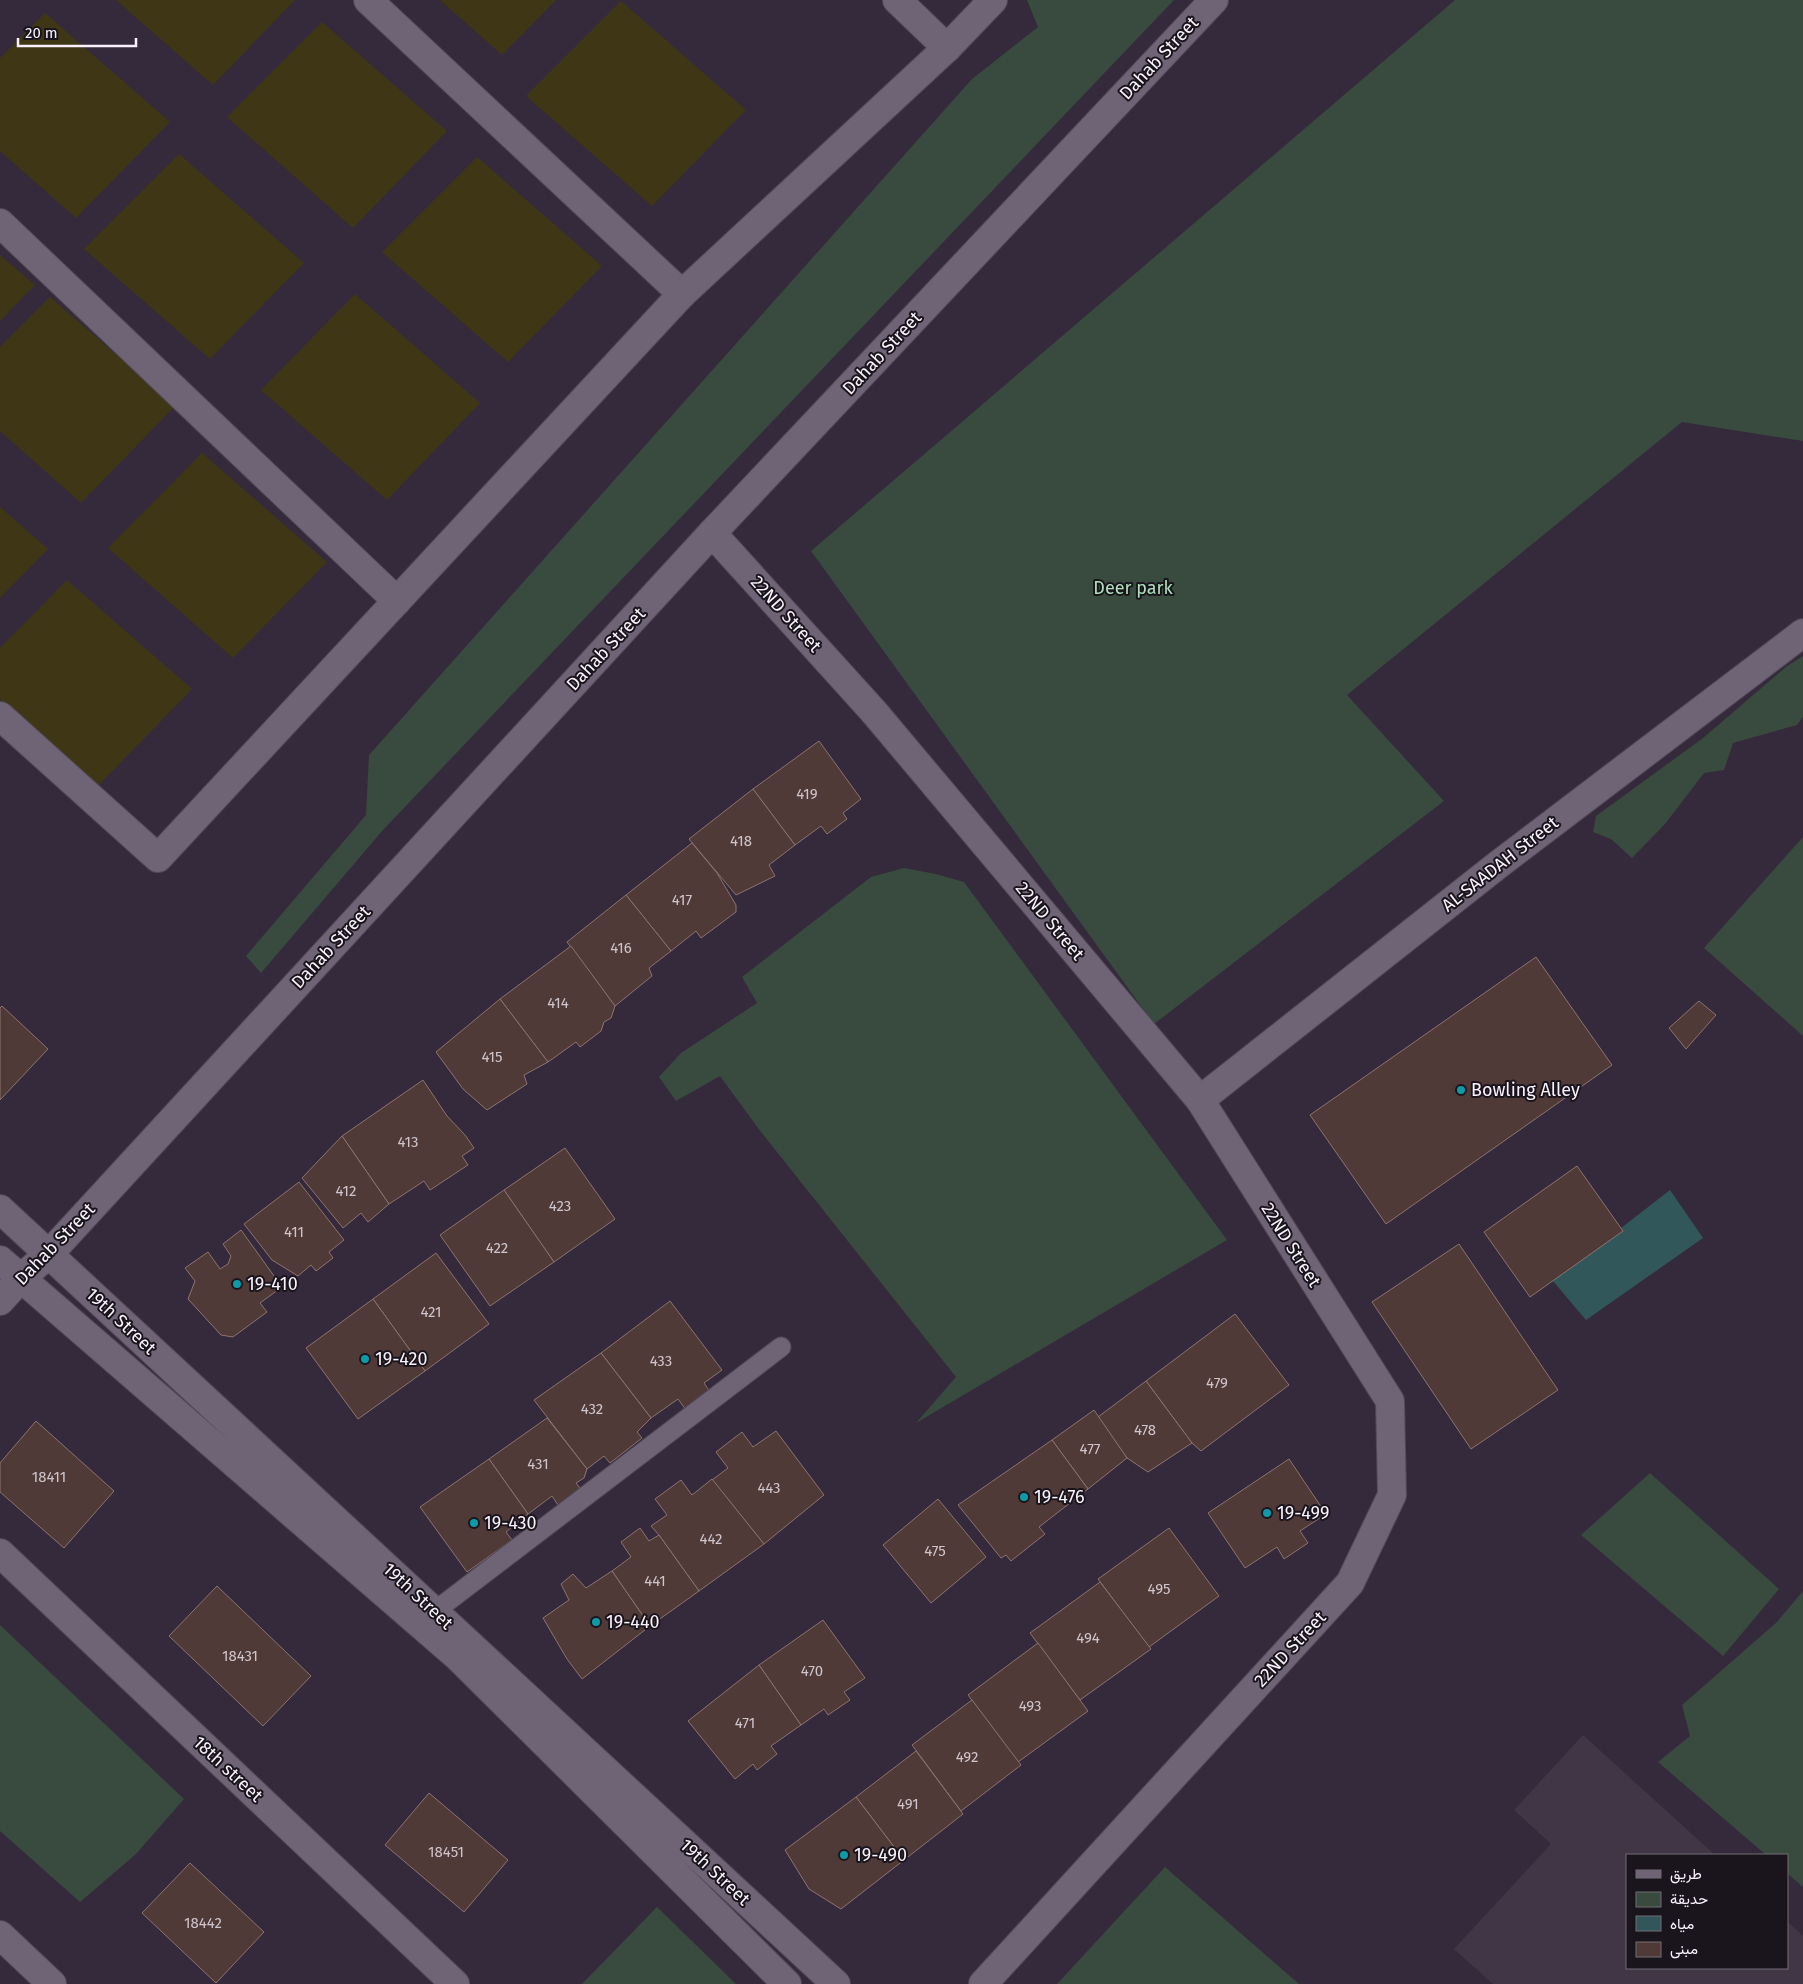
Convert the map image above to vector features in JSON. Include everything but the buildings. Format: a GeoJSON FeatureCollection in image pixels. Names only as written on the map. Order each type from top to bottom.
{"type":"FeatureCollection","features":[{"type":"Feature","properties":{"kind":"street"},"geometry":{"type":"LineString","coordinates":[[368,0],[682,294]]}},
{"type":"Feature","properties":{"kind":"street"},"geometry":{"type":"LineString","coordinates":[[897,0],[947,48]]}},
{"type":"Feature","properties":{"kind":"street"},"geometry":{"type":"LineString","coordinates":[[0,716],[158,858],[682,294],[947,48],[993,0]]}},
{"type":"Feature","properties":{"kind":"street","name":"Dahab Street"},"geometry":{"type":"LineString","coordinates":[[0,1301],[21,1278],[49,1254],[712,533],[1214,0]]}},
{"type":"Feature","properties":{"kind":"street"},"geometry":{"type":"LineString","coordinates":[[0,223],[397,601]]}},
{"type":"Feature","properties":{"kind":"street","name":"22ND Street"},"geometry":{"type":"LineString","coordinates":[[712,533],[874,712],[1200,1100],[1390,1401],[1392,1495],[1350,1584],[983,1984]]}},
{"type":"Feature","properties":{"kind":"street","name":"AL-SAADAH Street"},"geometry":{"type":"LineString","coordinates":[[1200,1100],[1499,864],[1803,633]]}},
{"type":"Feature","properties":{"kind":"street","name":"19th Street"},"geometry":{"type":"LineString","coordinates":[[0,1209],[836,1984]]}},
{"type":"Feature","properties":{"kind":"street","name":"19th Street"},"geometry":{"type":"LineString","coordinates":[[0,1260],[459,1658],[787,1984]]}},
{"type":"Feature","properties":{"kind":"street","name":"18th street"},"geometry":{"type":"LineString","coordinates":[[0,1553],[455,1984]]}},
{"type":"Feature","properties":{"kind":"street"},"geometry":{"type":"LineString","coordinates":[[0,1935],[52,1984]]}},
{"type":"Feature","properties":{"kind":"lane"},"geometry":{"type":"LineString","coordinates":[[435,1611],[781,1347]]}},
{"type":"Feature","properties":{"kind":"shaded area"},"geometry":{"type":"Polygon","coordinates":[[[1583,1735],[1714,1854],[1626,1854],[1626,1969],[1788,1969],[1788,1922],[1803,1936],[1803,1984],[1493,1984],[1454,1949],[1551,1844],[1514,1810],[1583,1735]]]}},
{"type":"Feature","properties":{"kind":"green space"},"geometry":{"type":"Polygon","coordinates":[[[1027,0],[1174,0],[383,830],[261,973],[246,956],[366,815],[369,755],[972,79],[1038,27],[1027,0]]]}},
{"type":"Feature","properties":{"kind":"green space","name":"Deer park"},"geometry":{"type":"Polygon","coordinates":[[[1455,0],[1803,0],[1803,441],[1682,422],[1347,695],[1444,801],[1154,1024],[811,551],[1455,0]]]}},
{"type":"Feature","properties":{"kind":"green space"},"geometry":{"type":"Polygon","coordinates":[[[1803,656],[1803,717],[1797,725],[1733,743],[1724,770],[1704,773],[1665,824],[1632,858],[1611,839],[1593,832],[1596,816],[1703,738],[1787,666],[1803,656]]]}},
{"type":"Feature","properties":{"kind":"green space"},"geometry":{"type":"Polygon","coordinates":[[[1803,837],[1803,1036],[1704,948],[1803,837]]]}},
{"type":"Feature","properties":{"kind":"green space"},"geometry":{"type":"Polygon","coordinates":[[[904,868],[964,882],[1227,1240],[916,1423],[956,1377],[761,1132],[720,1076],[676,1101],[659,1077],[681,1053],[757,1003],[742,977],[871,877],[904,868]]]}},
{"type":"Feature","properties":{"kind":"green space"},"geometry":{"type":"Polygon","coordinates":[[[1650,1473],[1779,1589],[1723,1656],[1581,1535],[1650,1473]]]}},
{"type":"Feature","properties":{"kind":"green space"},"geometry":{"type":"Polygon","coordinates":[[[1803,1591],[1803,1887],[1788,1874],[1788,1854],[1765,1854],[1658,1762],[1690,1736],[1682,1705],[1777,1622],[1803,1591]]]}},
{"type":"Feature","properties":{"kind":"green space"},"geometry":{"type":"Polygon","coordinates":[[[0,1625],[184,1799],[136,1854],[80,1902],[0,1831],[0,1625]]]}},
{"type":"Feature","properties":{"kind":"green space"},"geometry":{"type":"Polygon","coordinates":[[[1165,1867],[1299,1984],[1057,1984],[1165,1867]]]}},
{"type":"Feature","properties":{"kind":"green space"},"geometry":{"type":"Polygon","coordinates":[[[657,1907],[736,1984],[582,1984],[657,1907]]]}},
{"type":"Feature","properties":{"kind":"sand"},"geometry":{"type":"Polygon","coordinates":[[[116,0],[295,0],[213,85],[116,0]]]}},
{"type":"Feature","properties":{"kind":"sand"},"geometry":{"type":"Polygon","coordinates":[[[440,0],[556,0],[502,55],[440,0]]]}},
{"type":"Feature","properties":{"kind":"sand"},"geometry":{"type":"Polygon","coordinates":[[[621,1],[746,110],[652,206],[526,96],[621,1]]]}},
{"type":"Feature","properties":{"kind":"sand"},"geometry":{"type":"Polygon","coordinates":[[[45,13],[170,122],[76,218],[0,151],[0,58],[45,13]]]}},
{"type":"Feature","properties":{"kind":"sand"},"geometry":{"type":"Polygon","coordinates":[[[322,22],[447,131],[353,228],[227,117],[322,22]]]}},
{"type":"Feature","properties":{"kind":"sand"},"geometry":{"type":"Polygon","coordinates":[[[179,154],[304,263],[210,359],[84,249],[179,154]]]}},
{"type":"Feature","properties":{"kind":"sand"},"geometry":{"type":"Polygon","coordinates":[[[477,157],[602,266],[508,362],[382,252],[477,157]]]}},
{"type":"Feature","properties":{"kind":"sand"},"geometry":{"type":"Polygon","coordinates":[[[0,255],[35,285],[0,321],[0,255]]]}},
{"type":"Feature","properties":{"kind":"sand"},"geometry":{"type":"Polygon","coordinates":[[[355,294],[480,403],[387,500],[261,390],[355,294]]]}},
{"type":"Feature","properties":{"kind":"sand"},"geometry":{"type":"Polygon","coordinates":[[[50,297],[175,406],[81,503],[0,431],[0,347],[50,297]]]}},
{"type":"Feature","properties":{"kind":"sand"},"geometry":{"type":"Polygon","coordinates":[[[202,453],[327,562],[233,658],[108,548],[202,453]]]}},
{"type":"Feature","properties":{"kind":"sand"},"geometry":{"type":"Polygon","coordinates":[[[0,507],[48,549],[0,598],[0,507]]]}},
{"type":"Feature","properties":{"kind":"sand"},"geometry":{"type":"Polygon","coordinates":[[[67,580],[192,689],[98,786],[0,699],[0,648],[67,580]]]}},
{"type":"Feature","properties":{"kind":"water"},"geometry":{"type":"Polygon","coordinates":[[[1670,1190],[1703,1238],[1586,1320],[1553,1281],[1670,1190]]]}},
{"type":"Feature","properties":{"kind":"place","name":"Bowling Alley"},"geometry":{"type":"Point","coordinates":[1461,1090]}},
{"type":"Feature","properties":{"kind":"place","name":"19-410"},"geometry":{"type":"Point","coordinates":[237,1284]}},
{"type":"Feature","properties":{"kind":"place","name":"19-420"},"geometry":{"type":"Point","coordinates":[365,1359]}},
{"type":"Feature","properties":{"kind":"place","name":"19-476"},"geometry":{"type":"Point","coordinates":[1024,1497]}},
{"type":"Feature","properties":{"kind":"place","name":"19-499"},"geometry":{"type":"Point","coordinates":[1267,1513]}},
{"type":"Feature","properties":{"kind":"place","name":"19-430"},"geometry":{"type":"Point","coordinates":[474,1523]}},
{"type":"Feature","properties":{"kind":"place","name":"19-440"},"geometry":{"type":"Point","coordinates":[596,1622]}},
{"type":"Feature","properties":{"kind":"place","name":"19-490"},"geometry":{"type":"Point","coordinates":[844,1855]}}]}
